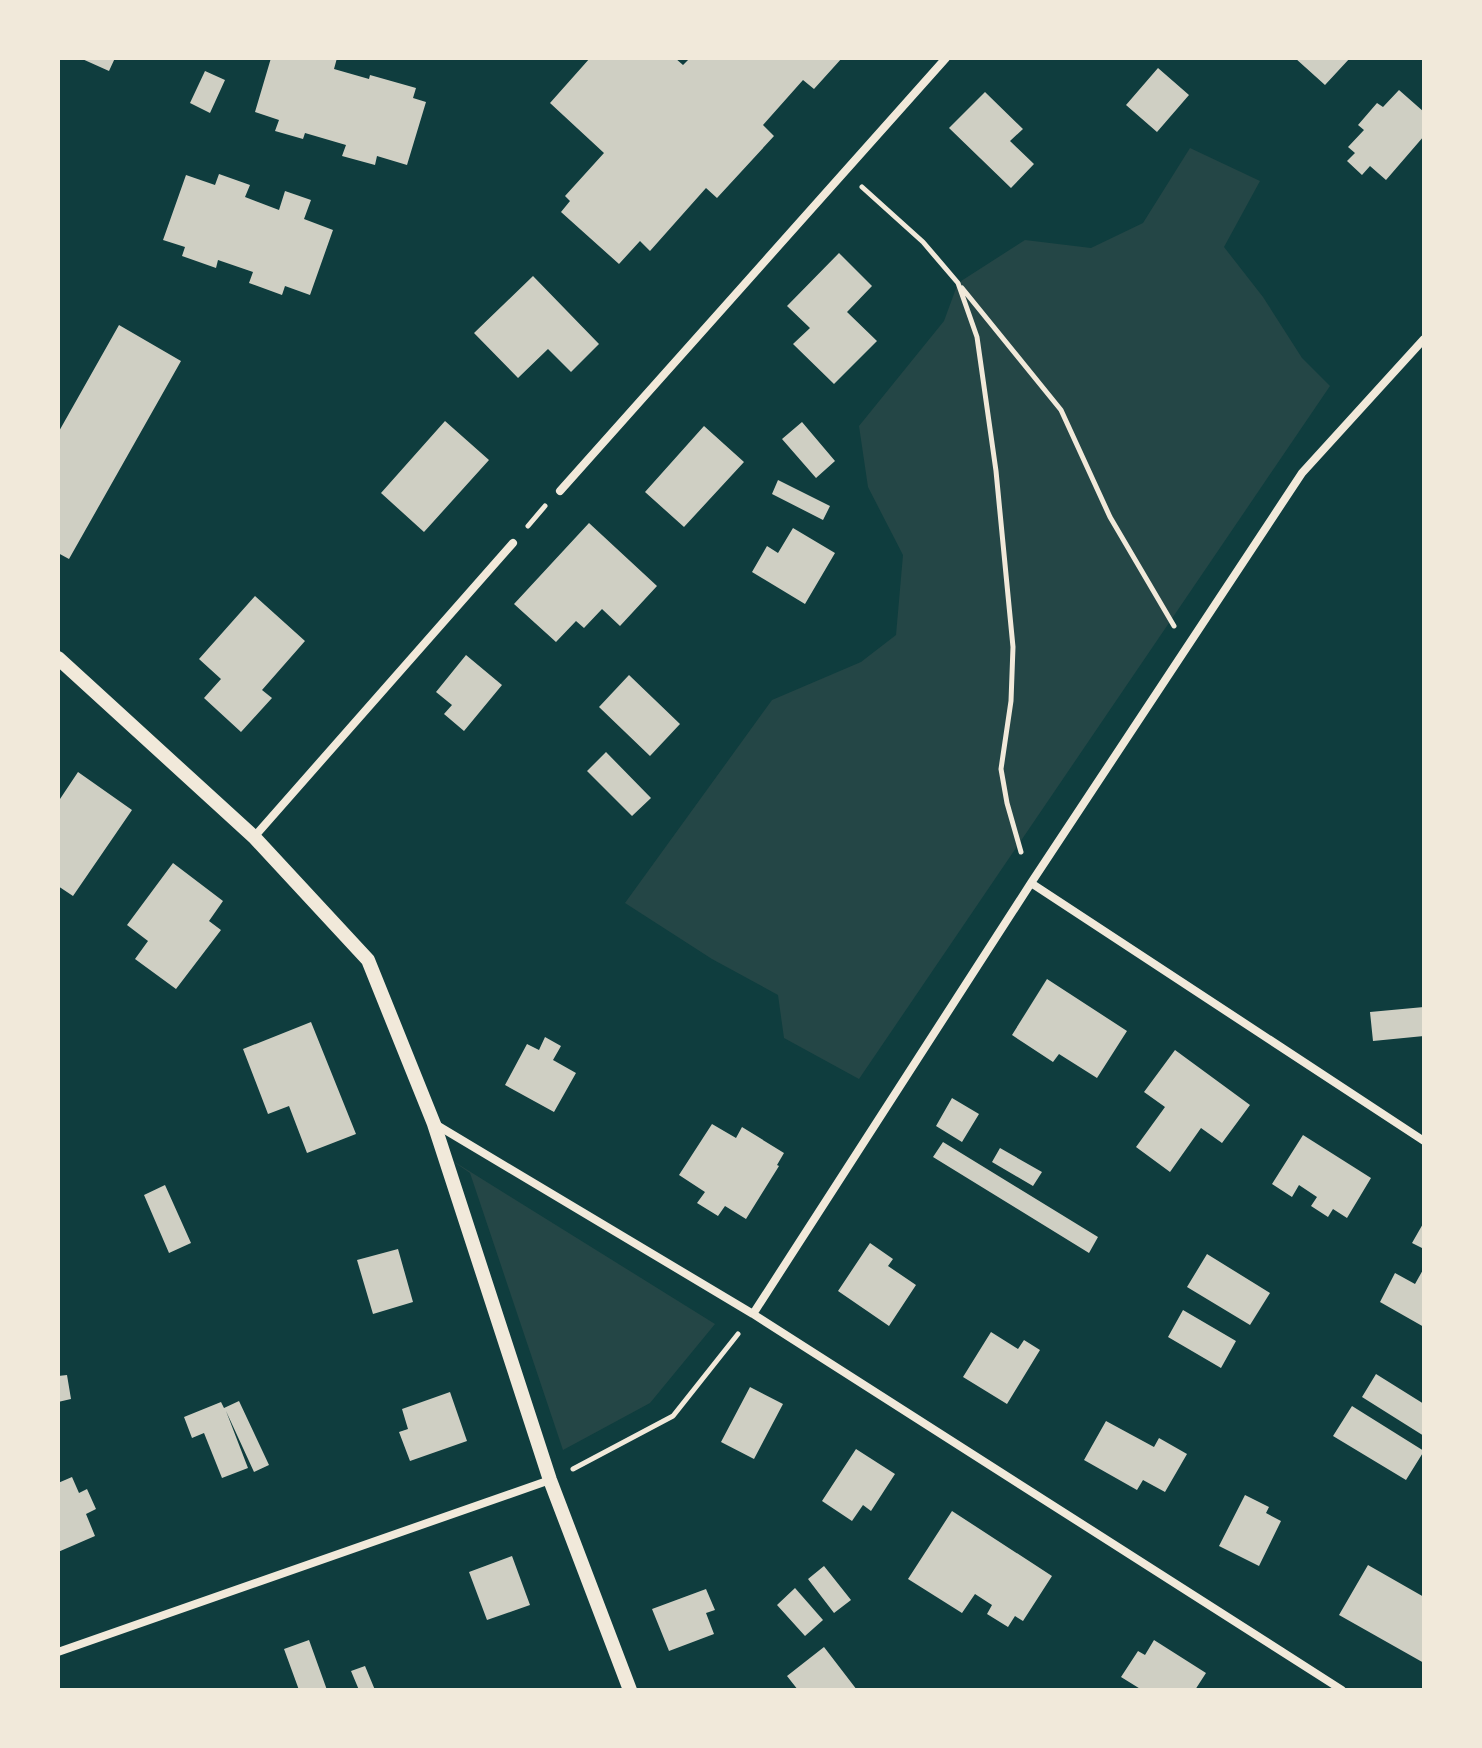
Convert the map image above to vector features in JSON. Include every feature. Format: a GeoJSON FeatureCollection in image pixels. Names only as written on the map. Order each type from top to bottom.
{"type":"FeatureCollection","features":[{"type":"Feature","properties":{"kind":"street"},"geometry":{"type":"LineString","coordinates":[[560,491],[946,58]]}},
{"type":"Feature","properties":{"kind":"street"},"geometry":{"type":"LineString","coordinates":[[753,1314],[1031,883],[1302,473],[1424,339]]}},
{"type":"Feature","properties":{"kind":"street"},"geometry":{"type":"LineString","coordinates":[[254,837],[513,543]]}},
{"type":"Feature","properties":{"kind":"street"},"geometry":{"type":"LineString","coordinates":[[58,658],[254,837],[368,960],[434,1124],[550,1480],[630,1690]]}},
{"type":"Feature","properties":{"kind":"street"},"geometry":{"type":"LineString","coordinates":[[1031,883],[1424,1141]]}},
{"type":"Feature","properties":{"kind":"street"},"geometry":{"type":"LineString","coordinates":[[434,1124],[753,1314],[1342,1690]]}},
{"type":"Feature","properties":{"kind":"street"},"geometry":{"type":"LineString","coordinates":[[58,1652],[550,1480]]}},
{"type":"Feature","properties":{"kind":"path"},"geometry":{"type":"LineString","coordinates":[[844,170],[923,242],[1061,410],[1110,517],[1186,648]]}},
{"type":"Feature","properties":{"kind":"path"},"geometry":{"type":"LineString","coordinates":[[958,283],[977,337],[996,471],[1013,647],[1011,701],[1001,769],[1007,803],[1031,883]]}},
{"type":"Feature","properties":{"kind":"path"},"geometry":{"type":"LineString","coordinates":[[513,543],[560,491]]}},
{"type":"Feature","properties":{"kind":"path"},"geometry":{"type":"LineString","coordinates":[[550,1480],[673,1416],[753,1314]]}},
{"type":"Feature","properties":{"kind":"shaded area"},"geometry":{"type":"Polygon","coordinates":[[[1190,148],[1260,181],[1224,247],[1263,297],[1302,358],[1330,386],[859,1079],[784,1038],[778,995],[712,959],[625,903],[772,700],[861,662],[896,635],[903,555],[868,487],[859,426],[944,321],[958,283],[1025,240],[1091,248],[1143,223],[1190,148]]]}},
{"type":"Feature","properties":{"kind":"shaded area"},"geometry":{"type":"Polygon","coordinates":[[[445,1156],[715,1324],[650,1403],[563,1450],[470,1173],[445,1156]]]}},
{"type":"Feature","properties":{"kind":"building"},"geometry":{"type":"Polygon","coordinates":[[[80,58],[115,58],[109,71],[80,58]]]}},
{"type":"Feature","properties":{"kind":"building"},"geometry":{"type":"Polygon","coordinates":[[[271,58],[337,58],[334,69],[416,88],[413,98],[426,102],[407,165],[377,156],[375,165],[342,156],[346,145],[305,133],[303,139],[275,131],[279,120],[255,112],[271,58]]]}},
{"type":"Feature","properties":{"kind":"building"},"geometry":{"type":"Polygon","coordinates":[[[590,58],[675,58],[683,65],[690,58],[842,58],[814,89],[803,80],[763,125],[774,136],[717,198],[706,188],[650,251],[640,241],[619,264],[561,212],[570,201],[565,196],[604,153],[550,103],[590,58]]]}},
{"type":"Feature","properties":{"kind":"building"},"geometry":{"type":"Polygon","coordinates":[[[1295,58],[1350,58],[1325,85],[1295,58]]]}},
{"type":"Feature","properties":{"kind":"building"},"geometry":{"type":"Polygon","coordinates":[[[1158,68],[1189,95],[1157,132],[1126,105],[1158,68]]]}},
{"type":"Feature","properties":{"kind":"building"},"geometry":{"type":"Polygon","coordinates":[[[205,71],[225,80],[210,113],[190,103],[205,71]]]}},
{"type":"Feature","properties":{"kind":"building"},"geometry":{"type":"Polygon","coordinates":[[[1399,90],[1424,112],[1424,136],[1386,180],[1370,166],[1362,175],[1347,161],[1355,153],[1348,147],[1364,130],[1358,125],[1377,103],[1383,107],[1399,90]]]}},
{"type":"Feature","properties":{"kind":"building"},"geometry":{"type":"Polygon","coordinates":[[[985,92],[1023,129],[1010,141],[1034,164],[1011,188],[949,128],[985,92]]]}},
{"type":"Feature","properties":{"kind":"building"},"geometry":{"type":"Polygon","coordinates":[[[219,174],[250,185],[245,197],[279,210],[285,191],[311,200],[304,219],[333,230],[310,295],[285,286],[282,295],[249,283],[253,272],[218,260],[216,268],[182,256],[185,247],[163,240],[186,175],[215,185],[219,174]]]}},
{"type":"Feature","properties":{"kind":"building"},"geometry":{"type":"Polygon","coordinates":[[[839,253],[872,286],[847,312],[877,341],[834,384],[793,344],[810,328],[787,306],[839,253]]]}},
{"type":"Feature","properties":{"kind":"building"},"geometry":{"type":"Polygon","coordinates":[[[533,276],[599,344],[571,372],[548,349],[518,378],[474,333],[533,276]]]}},
{"type":"Feature","properties":{"kind":"building"},"geometry":{"type":"Polygon","coordinates":[[[119,325],[181,361],[69,559],[58,553],[58,433],[119,325]]]}},
{"type":"Feature","properties":{"kind":"building"},"geometry":{"type":"Polygon","coordinates":[[[445,421],[489,460],[424,532],[381,493],[445,421]]]}},
{"type":"Feature","properties":{"kind":"building"},"geometry":{"type":"Polygon","coordinates":[[[802,422],[835,461],[816,478],[782,439],[802,422]]]}},
{"type":"Feature","properties":{"kind":"building"},"geometry":{"type":"Polygon","coordinates":[[[704,426],[744,462],[684,527],[645,492],[704,426]]]}},
{"type":"Feature","properties":{"kind":"building"},"geometry":{"type":"Polygon","coordinates":[[[778,480],[830,506],[823,520],[772,494],[778,480]]]}},
{"type":"Feature","properties":{"kind":"building"},"geometry":{"type":"Polygon","coordinates":[[[589,523],[657,586],[620,626],[602,609],[584,628],[576,621],[556,642],[514,604],[589,523]]]}},
{"type":"Feature","properties":{"kind":"building"},"geometry":{"type":"Polygon","coordinates":[[[793,528],[835,553],[805,604],[752,572],[767,546],[778,553],[793,528]]]}},
{"type":"Feature","properties":{"kind":"building"},"geometry":{"type":"Polygon","coordinates":[[[255,596],[305,641],[262,690],[272,698],[241,732],[204,698],[221,679],[199,659],[255,596]]]}},
{"type":"Feature","properties":{"kind":"building"},"geometry":{"type":"Polygon","coordinates":[[[466,655],[502,685],[464,731],[444,714],[452,705],[436,692],[466,655]]]}},
{"type":"Feature","properties":{"kind":"building"},"geometry":{"type":"Polygon","coordinates":[[[629,675],[680,724],[650,756],[599,707],[629,675]]]}},
{"type":"Feature","properties":{"kind":"building"},"geometry":{"type":"Polygon","coordinates":[[[606,752],[651,798],[632,816],[587,771],[606,752]]]}},
{"type":"Feature","properties":{"kind":"building"},"geometry":{"type":"Polygon","coordinates":[[[78,772],[132,810],[73,896],[58,886],[58,802],[78,772]]]}},
{"type":"Feature","properties":{"kind":"building"},"geometry":{"type":"Polygon","coordinates":[[[173,863],[223,901],[209,921],[221,930],[176,989],[135,959],[148,941],[127,925],[173,863]]]}},
{"type":"Feature","properties":{"kind":"building"},"geometry":{"type":"Polygon","coordinates":[[[1047,979],[1127,1031],[1097,1078],[1059,1054],[1053,1062],[1012,1035],[1047,979]]]}},
{"type":"Feature","properties":{"kind":"building"},"geometry":{"type":"Polygon","coordinates":[[[1424,1007],[1424,1036],[1373,1041],[1370,1012],[1424,1007]]]}},
{"type":"Feature","properties":{"kind":"building"},"geometry":{"type":"Polygon","coordinates":[[[311,1022],[356,1134],[307,1153],[289,1106],[268,1114],[243,1049],[311,1022]]]}},
{"type":"Feature","properties":{"kind":"building"},"geometry":{"type":"Polygon","coordinates":[[[545,1037],[561,1046],[553,1060],[576,1073],[554,1112],[505,1085],[527,1044],[539,1050],[545,1037]]]}},
{"type":"Feature","properties":{"kind":"building"},"geometry":{"type":"Polygon","coordinates":[[[1175,1050],[1250,1105],[1222,1143],[1201,1128],[1170,1172],[1136,1147],[1165,1107],[1144,1092],[1175,1050]]]}},
{"type":"Feature","properties":{"kind":"building"},"geometry":{"type":"Polygon","coordinates":[[[952,1098],[979,1114],[962,1142],[936,1126],[952,1098]]]}},
{"type":"Feature","properties":{"kind":"building"},"geometry":{"type":"Polygon","coordinates":[[[712,1124],[736,1138],[742,1127],[784,1153],[746,1219],[725,1206],[718,1216],[697,1203],[705,1192],[679,1175],[712,1124]]]}},
{"type":"Feature","properties":{"kind":"building"},"geometry":{"type":"Polygon","coordinates":[[[1303,1135],[1371,1178],[1347,1218],[1333,1209],[1328,1217],[1311,1206],[1317,1197],[1299,1185],[1292,1197],[1272,1184],[1303,1135]]]}},
{"type":"Feature","properties":{"kind":"building"},"geometry":{"type":"Polygon","coordinates":[[[943,1142],[1098,1237],[1089,1253],[933,1157],[943,1142]]]}},
{"type":"Feature","properties":{"kind":"building"},"geometry":{"type":"Polygon","coordinates":[[[1000,1148],[1042,1172],[1033,1186],[992,1162],[1000,1148]]]}},
{"type":"Feature","properties":{"kind":"building"},"geometry":{"type":"Polygon","coordinates":[[[165,1185],[191,1243],[169,1253],[144,1195],[165,1185]]]}},
{"type":"Feature","properties":{"kind":"building"},"geometry":{"type":"Polygon","coordinates":[[[1424,1222],[1424,1249],[1412,1243],[1424,1222]]]}},
{"type":"Feature","properties":{"kind":"building"},"geometry":{"type":"Polygon","coordinates":[[[870,1243],[893,1259],[888,1266],[916,1285],[889,1326],[838,1291],[870,1243]]]}},
{"type":"Feature","properties":{"kind":"building"},"geometry":{"type":"Polygon","coordinates":[[[398,1249],[413,1302],[373,1314],[357,1260],[398,1249]]]}},
{"type":"Feature","properties":{"kind":"building"},"geometry":{"type":"Polygon","coordinates":[[[1207,1254],[1270,1293],[1250,1325],[1187,1287],[1207,1254]]]}},
{"type":"Feature","properties":{"kind":"building"},"geometry":{"type":"Polygon","coordinates":[[[1424,1268],[1424,1327],[1380,1302],[1395,1273],[1415,1284],[1424,1268]]]}},
{"type":"Feature","properties":{"kind":"building"},"geometry":{"type":"Polygon","coordinates":[[[1183,1310],[1236,1341],[1221,1368],[1168,1337],[1183,1310]]]}},
{"type":"Feature","properties":{"kind":"building"},"geometry":{"type":"Polygon","coordinates":[[[991,1332],[1018,1349],[1024,1340],[1040,1350],[1007,1404],[963,1377],[991,1332]]]}},
{"type":"Feature","properties":{"kind":"building"},"geometry":{"type":"Polygon","coordinates":[[[1376,1374],[1424,1404],[1424,1436],[1362,1397],[1376,1374]]]}},
{"type":"Feature","properties":{"kind":"building"},"geometry":{"type":"Polygon","coordinates":[[[67,1375],[71,1399],[58,1402],[58,1376],[67,1375]]]}},
{"type":"Feature","properties":{"kind":"building"},"geometry":{"type":"Polygon","coordinates":[[[750,1387],[783,1404],[754,1459],[721,1442],[750,1387]]]}},
{"type":"Feature","properties":{"kind":"building"},"geometry":{"type":"Polygon","coordinates":[[[450,1392],[467,1441],[410,1461],[399,1432],[408,1429],[402,1409],[450,1392]]]}},
{"type":"Feature","properties":{"kind":"building"},"geometry":{"type":"Polygon","coordinates":[[[239,1401],[269,1465],[254,1472],[226,1411],[248,1468],[222,1478],[204,1433],[192,1438],[184,1417],[221,1402],[224,1408],[239,1401]]]}},
{"type":"Feature","properties":{"kind":"building"},"geometry":{"type":"Polygon","coordinates":[[[1352,1406],[1424,1451],[1406,1480],[1333,1436],[1352,1406]]]}},
{"type":"Feature","properties":{"kind":"building"},"geometry":{"type":"Polygon","coordinates":[[[1106,1421],[1154,1447],[1159,1438],[1187,1454],[1165,1492],[1143,1480],[1137,1490],[1084,1460],[1106,1421]]]}},
{"type":"Feature","properties":{"kind":"building"},"geometry":{"type":"Polygon","coordinates":[[[856,1449],[895,1474],[871,1511],[863,1505],[852,1521],[822,1501],[856,1449]]]}},
{"type":"Feature","properties":{"kind":"building"},"geometry":{"type":"Polygon","coordinates":[[[72,1477],[79,1493],[87,1489],[96,1509],[86,1514],[95,1536],[58,1552],[58,1483],[72,1477]]]}},
{"type":"Feature","properties":{"kind":"building"},"geometry":{"type":"Polygon","coordinates":[[[1245,1495],[1269,1507],[1266,1513],[1281,1521],[1259,1566],[1219,1546],[1245,1495]]]}},
{"type":"Feature","properties":{"kind":"building"},"geometry":{"type":"Polygon","coordinates":[[[952,1511],[1052,1576],[1023,1621],[1015,1616],[1008,1627],[987,1614],[992,1605],[975,1594],[962,1613],[908,1579],[952,1511]]]}},
{"type":"Feature","properties":{"kind":"building"},"geometry":{"type":"Polygon","coordinates":[[[512,1556],[530,1605],[487,1620],[469,1572],[512,1556]]]}},
{"type":"Feature","properties":{"kind":"building"},"geometry":{"type":"Polygon","coordinates":[[[1368,1565],[1424,1597],[1424,1663],[1339,1615],[1368,1565]]]}},
{"type":"Feature","properties":{"kind":"building"},"geometry":{"type":"Polygon","coordinates":[[[824,1566],[851,1600],[834,1613],[808,1579],[824,1566]]]}},
{"type":"Feature","properties":{"kind":"building"},"geometry":{"type":"Polygon","coordinates":[[[795,1588],[823,1620],[805,1636],[777,1605],[795,1588]]]}},
{"type":"Feature","properties":{"kind":"building"},"geometry":{"type":"Polygon","coordinates":[[[706,1589],[715,1610],[706,1613],[714,1634],[669,1651],[652,1609],[706,1589]]]}},
{"type":"Feature","properties":{"kind":"building"},"geometry":{"type":"Polygon","coordinates":[[[309,1640],[327,1690],[299,1690],[284,1649],[309,1640]]]}},
{"type":"Feature","properties":{"kind":"building"},"geometry":{"type":"Polygon","coordinates":[[[1154,1640],[1206,1673],[1195,1690],[1142,1690],[1121,1677],[1138,1651],[1145,1655],[1154,1640]]]}},
{"type":"Feature","properties":{"kind":"building"},"geometry":{"type":"Polygon","coordinates":[[[824,1647],[857,1690],[798,1690],[787,1676],[824,1647]]]}},
{"type":"Feature","properties":{"kind":"building"},"geometry":{"type":"Polygon","coordinates":[[[365,1666],[375,1690],[359,1690],[351,1671],[365,1666]]]}}]}
